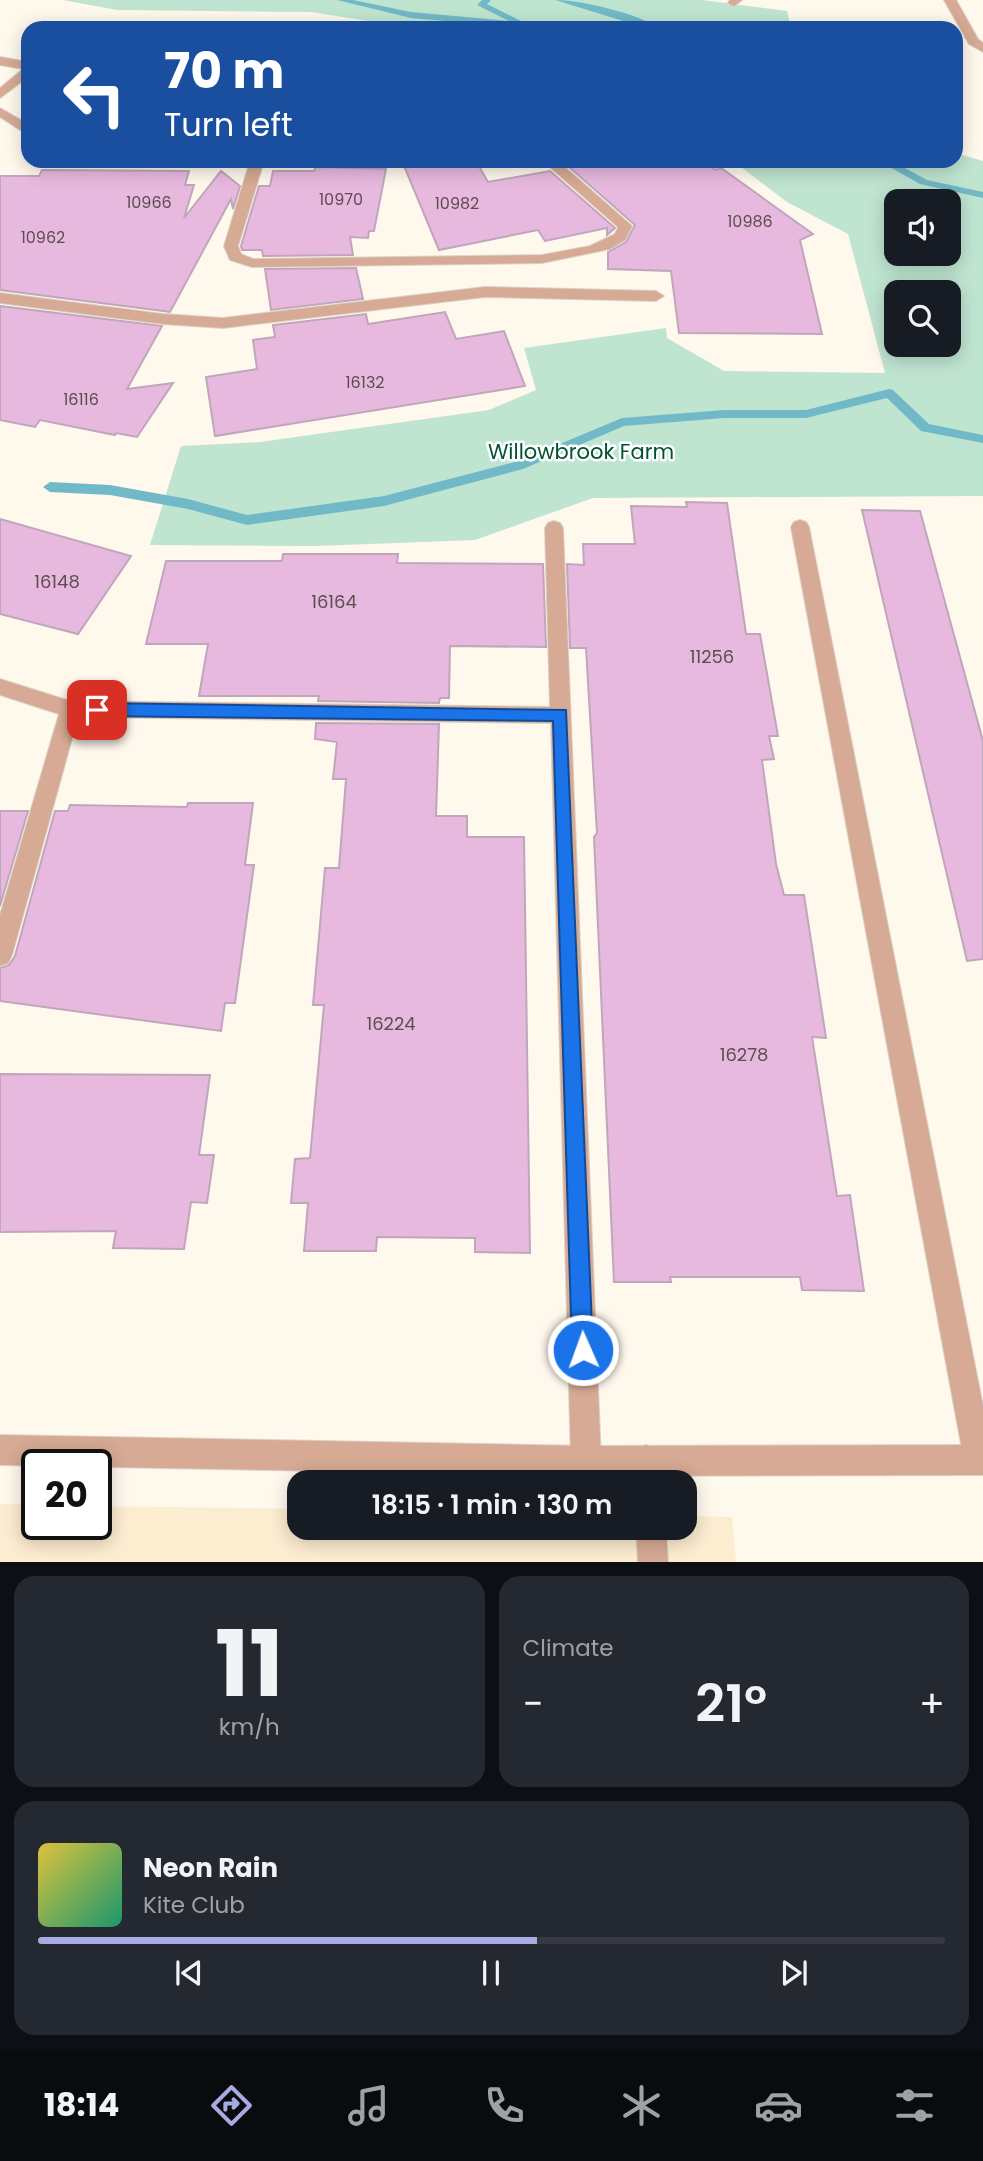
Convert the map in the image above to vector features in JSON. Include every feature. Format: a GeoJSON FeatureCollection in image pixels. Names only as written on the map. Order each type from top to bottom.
{"type":"FeatureCollection","features":[{"type":"Feature","properties":{"kind":"street"},"geometry":{"type":"LineString","coordinates":[[950,0],[962,21]]}},
{"type":"Feature","properties":{"kind":"street"},"geometry":{"type":"LineString","coordinates":[[963,23],[973,41],[983,48]]}},
{"type":"Feature","properties":{"kind":"street"},"geometry":{"type":"LineString","coordinates":[[0,61],[21,65]]}},
{"type":"Feature","properties":{"kind":"street"},"geometry":{"type":"LineString","coordinates":[[0,94],[21,77]]}},
{"type":"Feature","properties":{"kind":"street"},"geometry":{"type":"LineString","coordinates":[[0,112],[21,125]]}},
{"type":"Feature","properties":{"kind":"street"},"geometry":{"type":"LineString","coordinates":[[255,168],[231,246],[235,257],[252,263],[542,259],[567,256],[606,245],[620,237],[625,226],[558,168]]}},
{"type":"Feature","properties":{"kind":"street"},"geometry":{"type":"LineString","coordinates":[[0,298],[163,319],[223,323],[485,292],[656,296]]}},
{"type":"Feature","properties":{"kind":"street"},"geometry":{"type":"LineString","coordinates":[[677,1470],[981,1460],[800,527]]}},
{"type":"Feature","properties":{"kind":"street"},"geometry":{"type":"LineString","coordinates":[[554,528],[586,1461]]}},
{"type":"Feature","properties":{"kind":"street"},"geometry":{"type":"LineString","coordinates":[[0,687],[70,709],[561,715]]}},
{"type":"Feature","properties":{"kind":"street"},"geometry":{"type":"LineString","coordinates":[[0,955],[70,709]]}},
{"type":"Feature","properties":{"kind":"street"},"geometry":{"type":"LineString","coordinates":[[0,1450],[586,1461],[641,1470]]}},
{"type":"Feature","properties":{"kind":"street"},"geometry":{"type":"LineString","coordinates":[[651,1540],[653,1562]]}},
{"type":"Feature","properties":{"kind":"shaded area"},"geometry":{"type":"Polygon","coordinates":[[[0,1504],[21,1504],[21,1540],[112,1540],[112,1506],[287,1509],[287,1540],[697,1540],[697,1516],[732,1517],[736,1562],[0,1562],[0,1504]]]}},
{"type":"Feature","properties":{"kind":"green space"},"geometry":{"type":"Polygon","coordinates":[[[63,0],[702,0],[787,11],[789,21],[368,21],[311,12],[117,10],[63,0]]]}},
{"type":"Feature","properties":{"kind":"green space","name":"Willowbrook Farm"},"geometry":{"type":"Polygon","coordinates":[[[963,155],[983,161],[983,496],[593,498],[475,540],[316,546],[150,545],[181,446],[260,442],[489,410],[536,390],[524,348],[666,328],[667,338],[724,371],[885,373],[848,234],[787,202],[742,168],[963,168],[963,155]]]}},
{"type":"Feature","properties":{"kind":"building"},"geometry":{"type":"Polygon","coordinates":[[[316,168],[386,169],[374,231],[369,231],[368,238],[350,237],[353,255],[263,256],[262,250],[242,250],[259,186],[270,186],[273,171],[314,171],[316,168]]]}},
{"type":"Feature","properties":{"kind":"building"},"geometry":{"type":"Polygon","coordinates":[[[405,168],[480,168],[488,182],[550,171],[615,228],[607,235],[607,228],[545,241],[538,230],[439,250],[405,168]]]}},
{"type":"Feature","properties":{"kind":"building"},"geometry":{"type":"Polygon","coordinates":[[[570,168],[721,168],[813,234],[800,240],[822,334],[679,333],[671,271],[608,269],[608,252],[626,242],[635,225],[570,168]]]}},
{"type":"Feature","properties":{"kind":"building"},"geometry":{"type":"Polygon","coordinates":[[[42,170],[189,171],[185,185],[194,185],[184,218],[221,171],[240,186],[233,209],[231,199],[170,312],[0,290],[0,176],[39,176],[42,170]]]}},
{"type":"Feature","properties":{"kind":"building"},"geometry":{"type":"Polygon","coordinates":[[[356,268],[363,299],[271,310],[265,269],[356,268]]]}},
{"type":"Feature","properties":{"kind":"building"},"geometry":{"type":"Polygon","coordinates":[[[0,306],[162,326],[127,389],[173,383],[137,437],[40,420],[35,427],[0,420],[0,306]]]}},
{"type":"Feature","properties":{"kind":"building"},"geometry":{"type":"Polygon","coordinates":[[[445,312],[456,339],[504,331],[525,386],[215,436],[206,377],[257,369],[253,340],[275,337],[273,325],[366,314],[368,324],[445,312]]]}},
{"type":"Feature","properties":{"kind":"building"},"geometry":{"type":"Polygon","coordinates":[[[686,502],[727,503],[746,634],[760,634],[778,736],[769,736],[774,759],[762,760],[776,864],[784,895],[804,895],[826,1038],[812,1037],[837,1196],[850,1195],[864,1291],[802,1290],[800,1277],[670,1277],[671,1282],[614,1282],[594,837],[597,833],[586,648],[570,648],[567,564],[584,565],[583,544],[635,544],[631,506],[687,507],[686,502]]]}},
{"type":"Feature","properties":{"kind":"building"},"geometry":{"type":"Polygon","coordinates":[[[862,510],[920,511],[983,741],[983,959],[967,961],[862,510]]]}},
{"type":"Feature","properties":{"kind":"building"},"geometry":{"type":"Polygon","coordinates":[[[0,519],[131,556],[78,634],[0,614],[0,519]]]}},
{"type":"Feature","properties":{"kind":"building"},"geometry":{"type":"Polygon","coordinates":[[[283,554],[398,554],[397,563],[543,564],[546,647],[450,646],[449,698],[440,698],[439,703],[318,701],[319,696],[199,696],[208,644],[146,644],[166,561],[282,561],[283,554]]]}},
{"type":"Feature","properties":{"kind":"building"},"geometry":{"type":"Polygon","coordinates":[[[316,723],[439,724],[436,816],[467,816],[467,837],[524,837],[530,1253],[475,1252],[475,1238],[377,1237],[376,1251],[304,1251],[308,1203],[291,1203],[295,1159],[310,1158],[324,1005],[313,1005],[325,868],[339,868],[346,779],[333,779],[337,742],[315,739],[316,723]]]}},
{"type":"Feature","properties":{"kind":"building"},"geometry":{"type":"Polygon","coordinates":[[[188,803],[253,803],[245,865],[254,865],[235,1003],[225,1003],[221,1031],[0,1001],[0,968],[9,965],[15,956],[55,811],[68,811],[70,805],[187,807],[188,803]]]}},
{"type":"Feature","properties":{"kind":"building"},"geometry":{"type":"Polygon","coordinates":[[[0,811],[28,811],[0,906],[0,811]]]}},
{"type":"Feature","properties":{"kind":"building"},"geometry":{"type":"Polygon","coordinates":[[[0,1074],[210,1075],[199,1155],[214,1155],[207,1203],[191,1202],[184,1249],[113,1248],[116,1231],[0,1232],[0,1074]]]}},
{"type":"Feature","properties":{"kind":"waterway"},"geometry":{"type":"LineString","coordinates":[[341,0],[411,15],[479,21]]}},
{"type":"Feature","properties":{"kind":"waterway"},"geometry":{"type":"LineString","coordinates":[[487,0],[481,5],[516,21]]}},
{"type":"Feature","properties":{"kind":"waterway"},"geometry":{"type":"LineString","coordinates":[[559,0],[637,21]]}},
{"type":"Feature","properties":{"kind":"waterway"},"geometry":{"type":"LineString","coordinates":[[897,168],[924,182],[983,195]]}},
{"type":"Feature","properties":{"kind":"waterway"},"geometry":{"type":"LineString","coordinates":[[50,487],[110,490],[188,504],[247,520],[384,501],[523,465],[622,422],[724,414],[806,414],[889,393],[925,428],[983,439]]}},
{"type":"Feature","properties":{"kind":"route"},"geometry":{"type":"LineString","coordinates":[[97,710],[561,715],[583,1350]]}}]}
